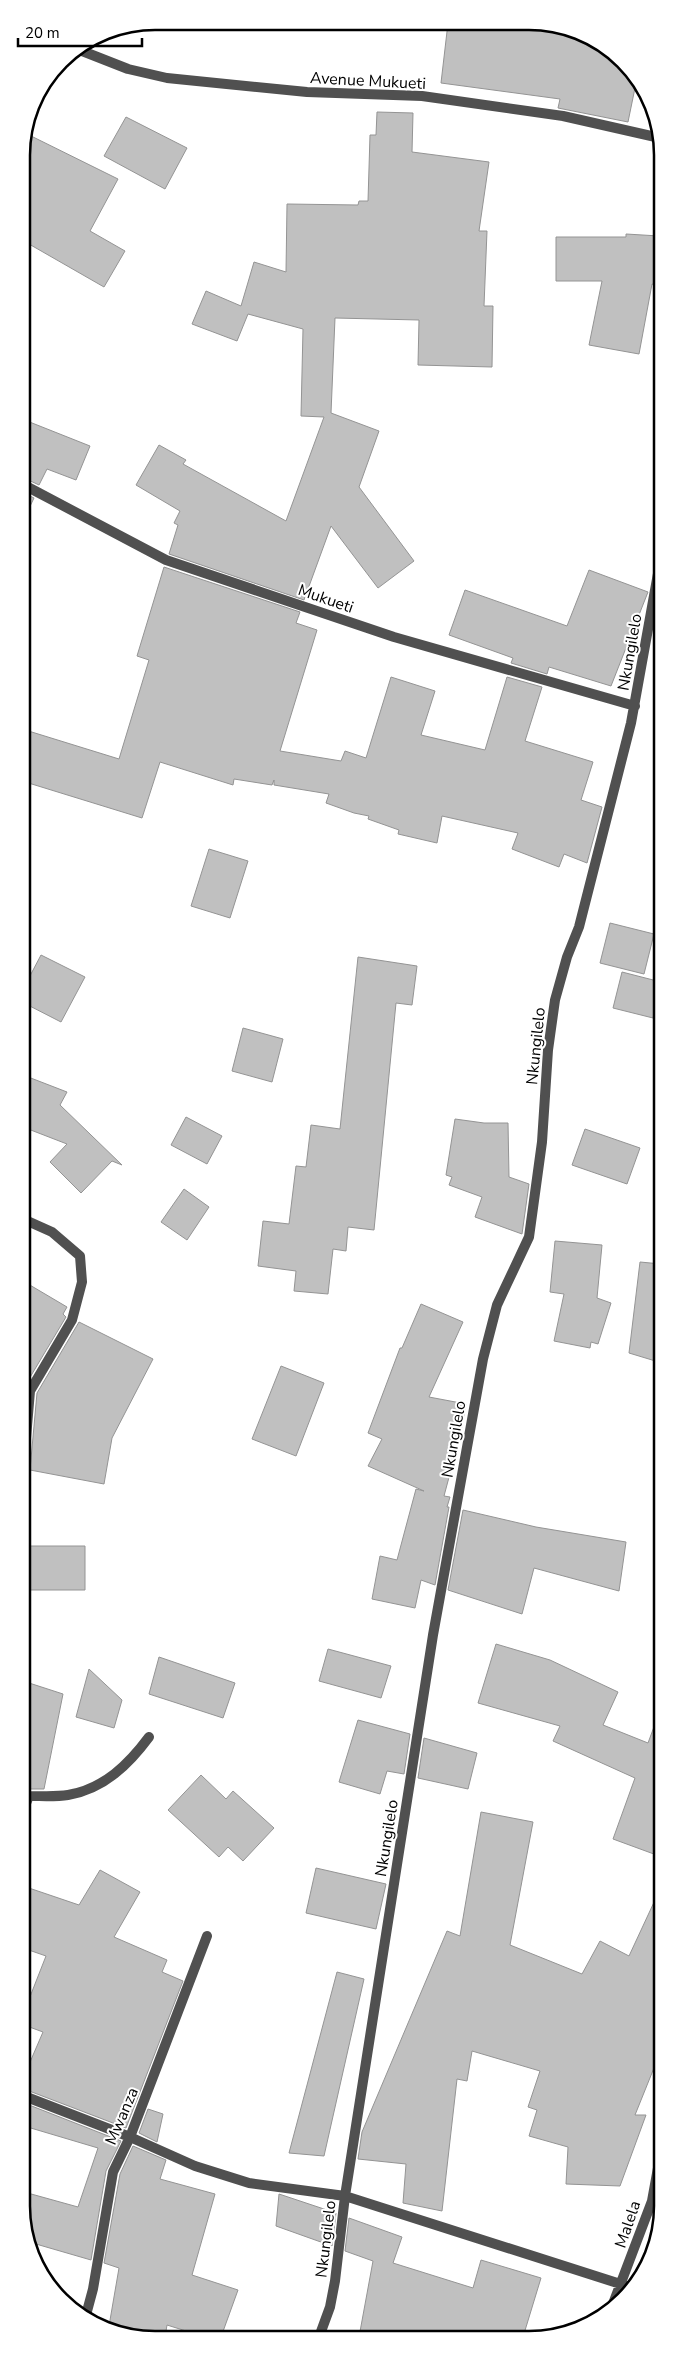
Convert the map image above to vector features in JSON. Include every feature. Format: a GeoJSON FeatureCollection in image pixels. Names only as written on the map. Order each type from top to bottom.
{"type":"FeatureCollection","features":[{"type":"Feature","properties":{"kind":"street","name":"Avenue Mukueti"},"geometry":{"type":"LineString","coordinates":[[84,52],[128,69],[168,78],[307,92],[422,96],[563,116],[653,136]]}},
{"type":"Feature","properties":{"kind":"street","name":"Mukueti"},"geometry":{"type":"LineString","coordinates":[[30,488],[166,560],[394,637],[634,706]]}},
{"type":"Feature","properties":{"kind":"street","name":"Nkungilelo"},"geometry":{"type":"LineString","coordinates":[[321,2331],[332,2298],[345,2196],[432,1645],[482,1359],[497,1305],[529,1237],[542,1142],[548,1050],[555,1000],[567,957],[579,927],[634,706],[654,596]]}},
{"type":"Feature","properties":{"kind":"street"},"geometry":{"type":"LineString","coordinates":[[30,1222],[52,1232],[80,1256],[82,1282],[72,1320],[30,1391]]}},
{"type":"Feature","properties":{"kind":"street"},"geometry":{"type":"LineString","coordinates":[[30,1794],[69,1795],[105,1782],[130,1762],[149,1737]]}},
{"type":"Feature","properties":{"kind":"street","name":"Mwanza"},"geometry":{"type":"LineString","coordinates":[[87,2311],[93,2289],[113,2172],[130,2137],[206,1936]]}},
{"type":"Feature","properties":{"kind":"street"},"geometry":{"type":"LineString","coordinates":[[30,2098],[130,2137],[195,2166],[249,2183],[345,2196],[625,2285]]}},
{"type":"Feature","properties":{"kind":"street","name":"Malela"},"geometry":{"type":"LineString","coordinates":[[619,2292],[652,2201],[654,2190]]}},
{"type":"Feature","properties":{"kind":"building"},"geometry":{"type":"Polygon","coordinates":[[[447,30],[537,30],[562,34],[592,47],[617,67],[635,89],[628,122],[558,108],[560,99],[441,83],[447,30]]]}},
{"type":"Feature","properties":{"kind":"building"},"geometry":{"type":"Polygon","coordinates":[[[377,112],[413,113],[412,152],[489,162],[479,231],[487,231],[484,306],[493,306],[492,367],[418,365],[419,320],[335,318],[331,413],[379,431],[359,487],[414,561],[378,588],[331,526],[304,600],[169,554],[178,525],[174,523],[180,511],[136,485],[159,445],[186,460],[183,464],[286,521],[324,417],[301,416],[303,329],[248,314],[237,341],[192,324],[206,291],[241,306],[254,262],[286,272],[287,204],[358,205],[359,201],[368,201],[370,135],[376,135],[377,112]]]}},
{"type":"Feature","properties":{"kind":"building"},"geometry":{"type":"Polygon","coordinates":[[[126,117],[187,148],[165,189],[104,156],[126,117]]]}},
{"type":"Feature","properties":{"kind":"building"},"geometry":{"type":"Polygon","coordinates":[[[31,136],[118,179],[90,231],[125,251],[104,287],[30,245],[31,136]]]}},
{"type":"Feature","properties":{"kind":"building"},"geometry":{"type":"Polygon","coordinates":[[[626,234],[654,236],[654,284],[652,284],[639,354],[589,345],[602,281],[556,281],[556,237],[626,237],[626,234]]]}},
{"type":"Feature","properties":{"kind":"building"},"geometry":{"type":"Polygon","coordinates":[[[30,422],[90,446],[76,480],[47,469],[39,485],[30,481],[30,422]]]}},
{"type":"Feature","properties":{"kind":"building"},"geometry":{"type":"Polygon","coordinates":[[[30,496],[34,498],[30,506],[30,496]]]}},
{"type":"Feature","properties":{"kind":"building"},"geometry":{"type":"Polygon","coordinates":[[[164,567],[300,612],[296,623],[317,630],[280,751],[341,761],[345,751],[366,758],[391,677],[435,691],[421,735],[485,750],[507,677],[542,687],[525,741],[593,762],[581,800],[602,807],[587,863],[564,854],[559,867],[512,849],[518,833],[442,816],[437,843],[398,834],[399,830],[368,819],[369,816],[326,803],[329,794],[274,785],[274,780],[272,785],[234,779],[233,785],[160,762],[142,818],[30,783],[30,731],[119,759],[149,660],[137,656],[164,567]]]}},
{"type":"Feature","properties":{"kind":"building"},"geometry":{"type":"Polygon","coordinates":[[[589,570],[648,592],[611,686],[549,667],[547,674],[511,663],[513,658],[449,635],[465,590],[567,626],[589,570]]]}},
{"type":"Feature","properties":{"kind":"building"},"geometry":{"type":"Polygon","coordinates":[[[209,849],[248,861],[230,918],[191,906],[209,849]]]}},
{"type":"Feature","properties":{"kind":"building"},"geometry":{"type":"Polygon","coordinates":[[[610,923],[654,934],[644,974],[600,963],[610,923]]]}},
{"type":"Feature","properties":{"kind":"building"},"geometry":{"type":"Polygon","coordinates":[[[41,955],[85,977],[61,1022],[30,1006],[30,976],[41,955]]]}},
{"type":"Feature","properties":{"kind":"building"},"geometry":{"type":"Polygon","coordinates":[[[358,957],[417,966],[412,1005],[396,1003],[374,1230],[348,1227],[346,1251],[333,1249],[328,1294],[294,1291],[296,1271],[258,1266],[263,1221],[289,1224],[296,1166],[306,1167],[311,1125],[340,1129],[358,957]]]}},
{"type":"Feature","properties":{"kind":"building"},"geometry":{"type":"Polygon","coordinates":[[[622,972],[654,980],[653,1018],[613,1008],[622,972]]]}},
{"type":"Feature","properties":{"kind":"building"},"geometry":{"type":"Polygon","coordinates":[[[243,1028],[283,1039],[272,1082],[232,1071],[243,1028]]]}},
{"type":"Feature","properties":{"kind":"building"},"geometry":{"type":"Polygon","coordinates":[[[30,1078],[67,1092],[60,1105],[122,1165],[112,1161],[81,1193],[50,1162],[67,1144],[30,1130],[30,1078]]]}},
{"type":"Feature","properties":{"kind":"building"},"geometry":{"type":"Polygon","coordinates":[[[186,1117],[222,1136],[207,1164],[171,1145],[186,1117]]]}},
{"type":"Feature","properties":{"kind":"building"},"geometry":{"type":"Polygon","coordinates":[[[455,1119],[484,1123],[508,1123],[509,1177],[529,1184],[522,1234],[475,1217],[482,1197],[449,1185],[452,1177],[446,1175],[455,1119]]]}},
{"type":"Feature","properties":{"kind":"building"},"geometry":{"type":"Polygon","coordinates":[[[585,1129],[640,1148],[627,1184],[572,1165],[585,1129]]]}},
{"type":"Feature","properties":{"kind":"building"},"geometry":{"type":"Polygon","coordinates":[[[184,1189],[209,1207],[187,1240],[161,1222],[184,1189]]]}},
{"type":"Feature","properties":{"kind":"building"},"geometry":{"type":"Polygon","coordinates":[[[555,1241],[602,1245],[597,1298],[611,1303],[598,1344],[591,1342],[590,1348],[554,1341],[564,1294],[550,1292],[555,1241]]]}},
{"type":"Feature","properties":{"kind":"building"},"geometry":{"type":"Polygon","coordinates":[[[640,1262],[654,1263],[654,1361],[629,1353],[640,1262]]]}},
{"type":"Feature","properties":{"kind":"building"},"geometry":{"type":"Polygon","coordinates":[[[30,1285],[67,1307],[63,1314],[66,1317],[30,1377],[30,1285]]]}},
{"type":"Feature","properties":{"kind":"building"},"geometry":{"type":"Polygon","coordinates":[[[421,1304],[463,1322],[429,1397],[466,1404],[460,1436],[444,1496],[450,1497],[447,1507],[449,1507],[435,1585],[421,1580],[415,1608],[372,1599],[380,1556],[397,1560],[416,1489],[424,1491],[368,1466],[382,1439],[368,1433],[400,1348],[402,1348],[421,1304]]]}},
{"type":"Feature","properties":{"kind":"building"},"geometry":{"type":"Polygon","coordinates":[[[79,1322],[153,1359],[112,1438],[104,1484],[30,1470],[37,1393],[79,1322]]]}},
{"type":"Feature","properties":{"kind":"building"},"geometry":{"type":"Polygon","coordinates":[[[281,1366],[324,1383],[296,1456],[252,1439],[281,1366]]]}},
{"type":"Feature","properties":{"kind":"building"},"geometry":{"type":"Polygon","coordinates":[[[463,1510],[536,1527],[626,1542],[619,1591],[534,1568],[522,1614],[448,1590],[463,1510]]]}},
{"type":"Feature","properties":{"kind":"building"},"geometry":{"type":"Polygon","coordinates":[[[30,1546],[85,1546],[85,1590],[30,1590],[30,1546]]]}},
{"type":"Feature","properties":{"kind":"building"},"geometry":{"type":"Polygon","coordinates":[[[496,1644],[550,1660],[618,1692],[603,1725],[648,1743],[654,1727],[654,1854],[613,1839],[635,1778],[553,1741],[560,1726],[478,1703],[496,1644]]]}},
{"type":"Feature","properties":{"kind":"building"},"geometry":{"type":"Polygon","coordinates":[[[328,1649],[391,1666],[381,1698],[319,1681],[328,1649]]]}},
{"type":"Feature","properties":{"kind":"building"},"geometry":{"type":"Polygon","coordinates":[[[159,1657],[235,1683],[223,1718],[149,1694],[159,1657]]]}},
{"type":"Feature","properties":{"kind":"building"},"geometry":{"type":"Polygon","coordinates":[[[89,1669],[122,1700],[114,1728],[76,1717],[89,1669]]]}},
{"type":"Feature","properties":{"kind":"building"},"geometry":{"type":"Polygon","coordinates":[[[30,1683],[63,1694],[44,1789],[31,1789],[30,1683]]]}},
{"type":"Feature","properties":{"kind":"building"},"geometry":{"type":"Polygon","coordinates":[[[358,1720],[410,1734],[404,1774],[387,1771],[380,1794],[339,1782],[358,1720]]]}},
{"type":"Feature","properties":{"kind":"building"},"geometry":{"type":"Polygon","coordinates":[[[424,1738],[477,1753],[468,1789],[418,1778],[424,1738]]]}},
{"type":"Feature","properties":{"kind":"building"},"geometry":{"type":"Polygon","coordinates":[[[201,1775],[226,1799],[233,1791],[274,1828],[243,1861],[228,1847],[219,1857],[168,1810],[201,1775]]]}},
{"type":"Feature","properties":{"kind":"building"},"geometry":{"type":"Polygon","coordinates":[[[481,1812],[533,1822],[510,1945],[582,1974],[600,1941],[629,1956],[654,1902],[654,2068],[635,2115],[646,2115],[620,2186],[566,2184],[568,2147],[529,2136],[537,2110],[528,2107],[540,2071],[472,2051],[467,2081],[457,2079],[442,2211],[403,2203],[406,2164],[358,2159],[362,2132],[447,1931],[460,1936],[481,1812]]]}},
{"type":"Feature","properties":{"kind":"building"},"geometry":{"type":"Polygon","coordinates":[[[316,1868],[386,1884],[376,1929],[306,1913],[316,1868]]]}},
{"type":"Feature","properties":{"kind":"building"},"geometry":{"type":"Polygon","coordinates":[[[100,1870],[140,1892],[114,1937],[167,1960],[162,1972],[183,1981],[126,2128],[30,2091],[30,2062],[43,2032],[30,2027],[30,1997],[46,1956],[30,1950],[30,1888],[79,1905],[100,1870]]]}},
{"type":"Feature","properties":{"kind":"building"},"geometry":{"type":"Polygon","coordinates":[[[337,1972],[364,1979],[324,2156],[289,2153],[337,1972]]]}},
{"type":"Feature","properties":{"kind":"building"},"geometry":{"type":"Polygon","coordinates":[[[30,2105],[121,2141],[106,2171],[91,2260],[36,2244],[32,2231],[30,2194],[78,2207],[98,2148],[30,2128],[30,2105]]]}},
{"type":"Feature","properties":{"kind":"building"},"geometry":{"type":"Polygon","coordinates":[[[148,2109],[163,2114],[157,2142],[139,2133],[148,2109]]]}},
{"type":"Feature","properties":{"kind":"building"},"geometry":{"type":"Polygon","coordinates":[[[133,2146],[166,2160],[160,2179],[215,2194],[192,2275],[238,2290],[223,2331],[186,2331],[167,2325],[166,2331],[147,2331],[130,2329],[110,2322],[119,2268],[104,2263],[120,2174],[133,2146]]]}},
{"type":"Feature","properties":{"kind":"building"},"geometry":{"type":"Polygon","coordinates":[[[279,2194],[336,2213],[332,2246],[276,2226],[279,2194]]]}},
{"type":"Feature","properties":{"kind":"building"},"geometry":{"type":"Polygon","coordinates":[[[349,2218],[402,2237],[393,2263],[473,2288],[481,2260],[541,2278],[525,2331],[360,2331],[373,2261],[345,2251],[349,2218]]]}}]}
